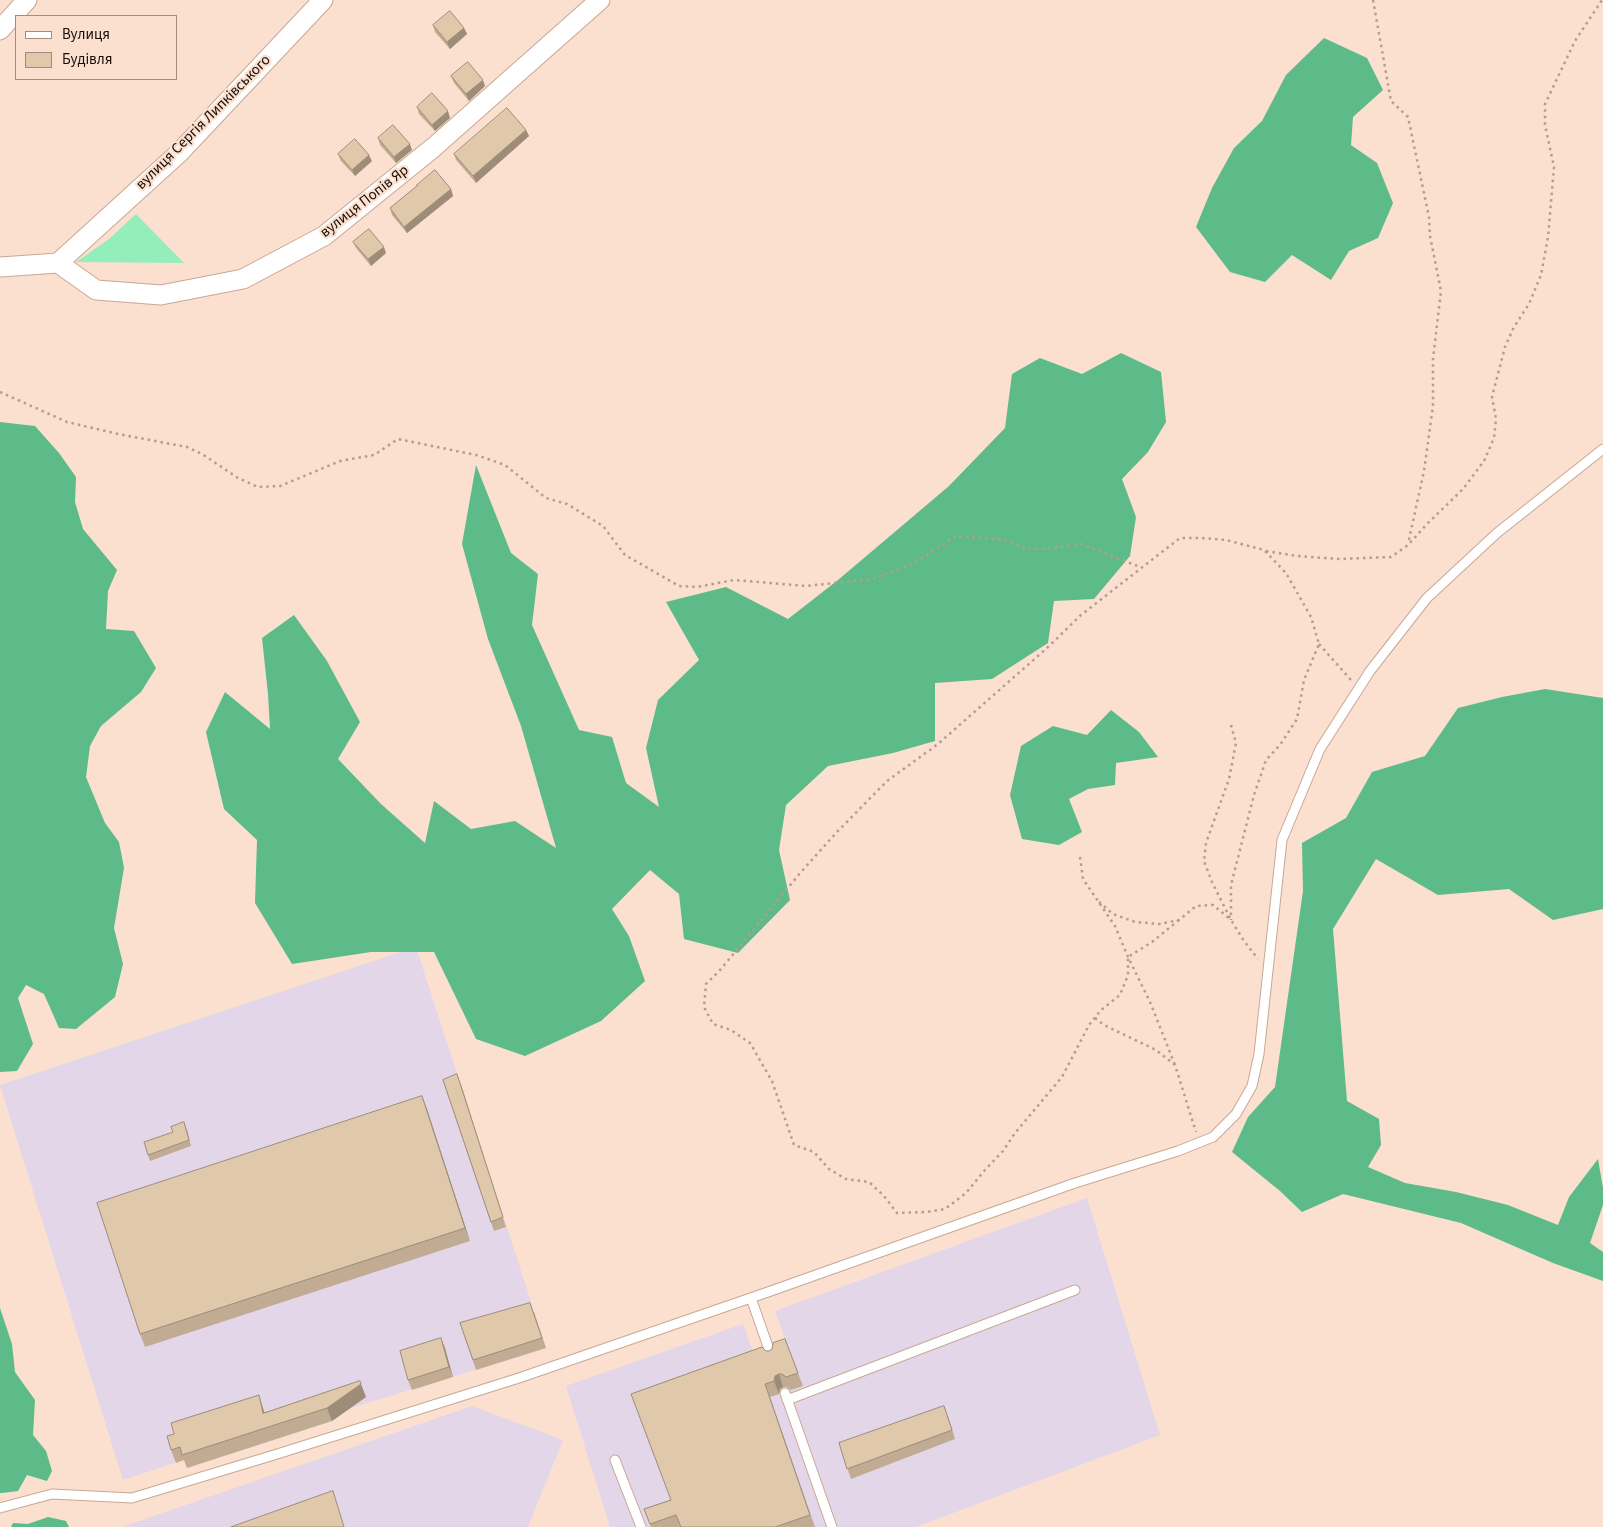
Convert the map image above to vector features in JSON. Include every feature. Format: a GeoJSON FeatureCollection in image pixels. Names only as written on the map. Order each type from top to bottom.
{"type":"FeatureCollection","features":[{"type":"Feature","properties":{"kind":"street"},"geometry":{"type":"LineString","coordinates":[[0,30],[27,0]]}},
{"type":"Feature","properties":{"kind":"street","name":"вулиця Сергія Липківського"},"geometry":{"type":"LineString","coordinates":[[58,263],[179,153],[323,0]]}},
{"type":"Feature","properties":{"kind":"street","name":"вулиця Попів Яр"},"geometry":{"type":"LineString","coordinates":[[58,263],[96,290],[161,295],[243,280],[324,236],[434,147],[600,0]]}},
{"type":"Feature","properties":{"kind":"street"},"geometry":{"type":"LineString","coordinates":[[0,267],[58,263]]}},
{"type":"Feature","properties":{"kind":"lane"},"geometry":{"type":"LineString","coordinates":[[0,1508],[52,1494],[132,1498],[274,1455],[518,1378],[1075,1183],[1213,1137],[1236,1114],[1252,1086],[1259,1054],[1282,840],[1320,750],[1370,671],[1427,598],[1497,533],[1603,449]]}},
{"type":"Feature","properties":{"kind":"lane"},"geometry":{"type":"LineString","coordinates":[[832,1527],[786,1396],[1075,1290]]}},
{"type":"Feature","properties":{"kind":"lane"},"geometry":{"type":"LineString","coordinates":[[751,1298],[772,1358]]}},
{"type":"Feature","properties":{"kind":"lane"},"geometry":{"type":"LineString","coordinates":[[615,1460],[641,1527]]}},
{"type":"Feature","properties":{"kind":"path"},"geometry":{"type":"LineString","coordinates":[[1374,0],[1391,101],[1408,117],[1429,217],[1430,236],[1441,291],[1433,359],[1433,406],[1424,471],[1408,545]]}},
{"type":"Feature","properties":{"kind":"path"},"geometry":{"type":"LineString","coordinates":[[1128,958],[1128,975],[1120,995],[1101,1010],[1089,1025],[1062,1077],[1015,1133],[1003,1151],[966,1193],[945,1208],[926,1212],[896,1213],[884,1196],[868,1182],[846,1179],[829,1170],[814,1152],[794,1146],[772,1082],[750,1043],[731,1030],[713,1024],[704,1007],[706,984],[721,969],[807,866],[887,781],[938,744],[1081,615],[1180,538],[1226,540],[1297,556],[1340,559],[1391,558],[1408,545],[1463,489],[1484,461],[1494,438],[1496,419],[1492,397],[1496,378],[1505,347],[1529,304],[1541,275],[1548,237],[1554,167],[1545,125],[1545,104],[1575,41],[1602,0]]}},
{"type":"Feature","properties":{"kind":"path"},"geometry":{"type":"LineString","coordinates":[[0,392],[67,422],[187,447],[202,454],[238,478],[258,487],[280,486],[340,461],[374,455],[398,439],[476,455],[505,465],[546,498],[567,504],[603,526],[625,555],[679,586],[697,587],[734,580],[806,586],[872,579],[915,563],[956,536],[1008,540],[1026,549],[1044,549],[1081,544],[1141,568]]}},
{"type":"Feature","properties":{"kind":"path"},"geometry":{"type":"LineString","coordinates":[[1264,550],[1286,573],[1311,617],[1319,644],[1359,689]]}},
{"type":"Feature","properties":{"kind":"path"},"geometry":{"type":"LineString","coordinates":[[1231,920],[1231,885],[1254,795],[1266,760],[1280,744],[1297,719],[1304,680],[1319,644]]}},
{"type":"Feature","properties":{"kind":"path"},"geometry":{"type":"LineString","coordinates":[[1231,725],[1236,743],[1229,779],[1206,843],[1204,861],[1231,920],[1259,961],[1267,978]]}},
{"type":"Feature","properties":{"kind":"path"},"geometry":{"type":"LineString","coordinates":[[1080,857],[1083,879],[1116,926],[1128,958],[1150,1002],[1175,1065],[1199,1142]]}},
{"type":"Feature","properties":{"kind":"path"},"geometry":{"type":"LineString","coordinates":[[1096,900],[1113,914],[1135,922],[1159,924],[1179,920]]}},
{"type":"Feature","properties":{"kind":"path"},"geometry":{"type":"LineString","coordinates":[[1128,958],[1152,942],[1196,906],[1212,904],[1231,920]]}},
{"type":"Feature","properties":{"kind":"path"},"geometry":{"type":"LineString","coordinates":[[1095,1018],[1104,1025],[1156,1050],[1175,1065]]}},
{"type":"Feature","properties":{"kind":"shaded area"},"geometry":{"type":"Polygon","coordinates":[[[416,947],[546,1348],[348,1409],[332,1421],[187,1468],[184,1460],[123,1480],[0,1085],[416,947]]]}},
{"type":"Feature","properties":{"kind":"shaded area"},"geometry":{"type":"Polygon","coordinates":[[[1087,1198],[1160,1435],[916,1527],[610,1527],[566,1386],[743,1324],[757,1363],[790,1352],[775,1311],[1087,1198]]]}},
{"type":"Feature","properties":{"kind":"shaded area"},"geometry":{"type":"Polygon","coordinates":[[[472,1406],[563,1440],[528,1527],[122,1527],[472,1406]]]}},
{"type":"Feature","properties":{"kind":"green space"},"geometry":{"type":"Polygon","coordinates":[[[1324,38],[1367,58],[1383,90],[1353,117],[1351,145],[1377,163],[1393,203],[1378,238],[1349,251],[1331,280],[1292,255],[1265,282],[1230,272],[1196,227],[1212,188],[1234,148],[1262,121],[1286,75],[1324,38]]]}},
{"type":"Feature","properties":{"kind":"green space"},"geometry":{"type":"Polygon","coordinates":[[[136,214],[184,263],[76,262],[109,239],[136,214]]]}},
{"type":"Feature","properties":{"kind":"green space"},"geometry":{"type":"Polygon","coordinates":[[[1121,353],[1161,372],[1166,422],[1148,452],[1122,479],[1136,517],[1130,556],[1094,599],[1054,601],[1048,643],[992,679],[935,683],[935,741],[893,753],[828,766],[786,805],[779,850],[790,900],[738,953],[684,939],[679,894],[650,870],[612,909],[629,936],[645,981],[601,1021],[525,1056],[476,1039],[434,952],[371,952],[292,964],[255,903],[257,840],[224,809],[206,732],[225,692],[270,729],[262,638],[294,615],[327,661],[360,722],[338,759],[381,804],[425,843],[434,801],[471,829],[515,821],[556,848],[521,726],[488,639],[462,544],[476,465],[511,553],[538,574],[532,625],[579,730],[612,737],[626,783],[659,807],[646,748],[658,700],[699,660],[666,602],[726,587],[788,619],[838,580],[949,486],[1005,428],[1012,374],[1040,358],[1082,374],[1121,353]]]}},
{"type":"Feature","properties":{"kind":"green space"},"geometry":{"type":"Polygon","coordinates":[[[0,422],[35,426],[59,453],[76,477],[75,502],[83,529],[117,570],[108,591],[106,629],[134,631],[156,668],[141,692],[101,726],[90,746],[86,777],[105,823],[119,842],[124,868],[114,928],[123,964],[115,997],[76,1029],[59,1028],[44,994],[26,985],[18,998],[33,1044],[17,1071],[0,1072],[0,422]]]}},
{"type":"Feature","properties":{"kind":"green space"},"geometry":{"type":"Polygon","coordinates":[[[1545,689],[1603,698],[1603,909],[1553,920],[1509,889],[1438,895],[1376,859],[1333,929],[1347,1101],[1379,1119],[1381,1145],[1368,1167],[1405,1183],[1456,1192],[1508,1205],[1558,1225],[1569,1197],[1598,1159],[1603,1188],[1603,1205],[1590,1243],[1603,1252],[1603,1281],[1553,1263],[1461,1223],[1343,1194],[1302,1212],[1280,1191],[1232,1152],[1248,1117],[1275,1087],[1303,891],[1302,843],[1346,818],[1372,772],[1425,756],[1458,708],[1545,689]]]}},
{"type":"Feature","properties":{"kind":"green space"},"geometry":{"type":"Polygon","coordinates":[[[1111,710],[1139,732],[1158,757],[1116,763],[1115,785],[1088,789],[1069,799],[1082,832],[1059,845],[1022,839],[1010,795],[1021,746],[1053,726],[1087,735],[1111,710]]]}},
{"type":"Feature","properties":{"kind":"green space"},"geometry":{"type":"Polygon","coordinates":[[[0,1308],[12,1344],[15,1372],[35,1400],[33,1435],[46,1451],[52,1471],[47,1481],[27,1475],[18,1491],[2,1493],[0,1493],[0,1308]]]}},
{"type":"Feature","properties":{"kind":"green space"},"geometry":{"type":"Polygon","coordinates":[[[48,1517],[66,1521],[69,1527],[11,1527],[13,1523],[28,1524],[48,1517]]]}},
{"type":"Feature","properties":{"kind":"building"},"geometry":{"type":"Polygon","coordinates":[[[450,11],[464,28],[447,42],[433,25],[450,11]]]}},
{"type":"Feature","properties":{"kind":"building"},"geometry":{"type":"Polygon","coordinates":[[[468,62],[483,80],[466,94],[451,76],[468,62]]]}},
{"type":"Feature","properties":{"kind":"building"},"geometry":{"type":"Polygon","coordinates":[[[432,93],[448,111],[432,125],[417,107],[432,93]]]}},
{"type":"Feature","properties":{"kind":"building"},"geometry":{"type":"Polygon","coordinates":[[[507,108],[526,130],[473,176],[454,154],[507,108]]]}},
{"type":"Feature","properties":{"kind":"building"},"geometry":{"type":"Polygon","coordinates":[[[393,125],[410,144],[394,157],[378,138],[393,125]]]}},
{"type":"Feature","properties":{"kind":"building"},"geometry":{"type":"Polygon","coordinates":[[[355,139],[369,155],[352,170],[338,154],[355,139]]]}},
{"type":"Feature","properties":{"kind":"building"},"geometry":{"type":"Polygon","coordinates":[[[435,170],[451,189],[404,227],[390,208],[435,170]]]}},
{"type":"Feature","properties":{"kind":"building"},"geometry":{"type":"Polygon","coordinates":[[[369,229],[384,247],[368,259],[353,242],[369,229]]]}},
{"type":"Feature","properties":{"kind":"building"},"geometry":{"type":"Polygon","coordinates":[[[457,1074],[503,1217],[491,1222],[443,1080],[457,1074]]]}},
{"type":"Feature","properties":{"kind":"building"},"geometry":{"type":"Polygon","coordinates":[[[422,1096],[465,1228],[140,1334],[97,1203],[422,1096]]]}},
{"type":"Feature","properties":{"kind":"building"},"geometry":{"type":"Polygon","coordinates":[[[184,1122],[189,1140],[148,1155],[144,1142],[173,1132],[171,1127],[184,1122]]]}},
{"type":"Feature","properties":{"kind":"building"},"geometry":{"type":"Polygon","coordinates":[[[530,1303],[542,1338],[473,1360],[460,1323],[530,1303]]]}},
{"type":"Feature","properties":{"kind":"building"},"geometry":{"type":"Polygon","coordinates":[[[441,1338],[449,1367],[408,1380],[400,1351],[441,1338]]]}},
{"type":"Feature","properties":{"kind":"building"},"geometry":{"type":"Polygon","coordinates":[[[785,1339],[798,1373],[786,1377],[779,1374],[775,1376],[774,1381],[765,1384],[810,1515],[775,1527],[681,1527],[676,1515],[650,1524],[644,1509],[671,1500],[631,1394],[762,1347],[769,1351],[772,1349],[773,1343],[785,1339]]]}},
{"type":"Feature","properties":{"kind":"building"},"geometry":{"type":"Polygon","coordinates":[[[360,1381],[361,1384],[327,1408],[182,1455],[180,1447],[171,1450],[167,1436],[174,1434],[171,1423],[259,1395],[263,1413],[360,1381]]]}},
{"type":"Feature","properties":{"kind":"building"},"geometry":{"type":"Polygon","coordinates":[[[944,1406],[952,1430],[847,1469],[839,1443],[944,1406]]]}},
{"type":"Feature","properties":{"kind":"building"},"geometry":{"type":"Polygon","coordinates":[[[333,1491],[344,1527],[231,1527],[333,1491]]]}}]}
